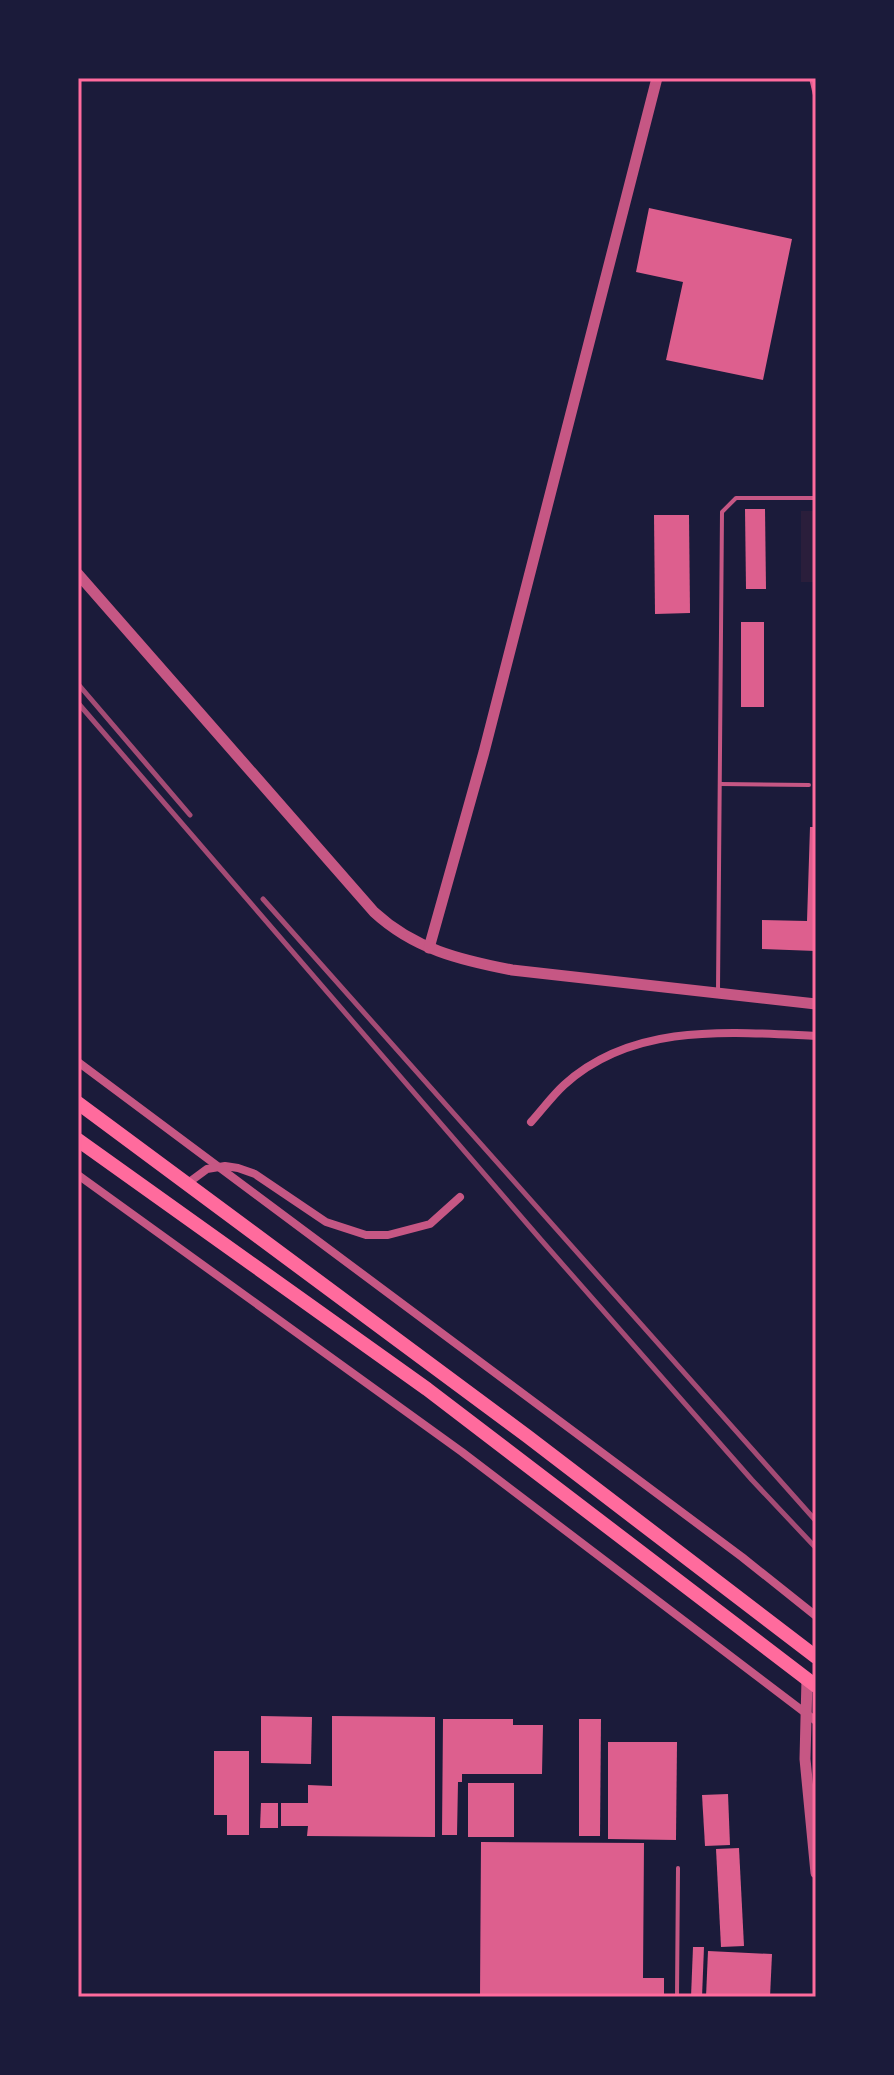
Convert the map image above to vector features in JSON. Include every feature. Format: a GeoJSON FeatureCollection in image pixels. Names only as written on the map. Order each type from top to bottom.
{"type":"FeatureCollection","features":[{"type":"Feature","properties":{"kind":"highway"},"geometry":{"type":"LineString","coordinates":[[78,1103],[527,1436],[816,1657]]}},
{"type":"Feature","properties":{"kind":"highway"},"geometry":{"type":"LineString","coordinates":[[78,1140],[427,1389],[812,1682]]}},
{"type":"Feature","properties":{"kind":"street"},"geometry":{"type":"LineString","coordinates":[[429,948],[488,737],[657,78]]}},
{"type":"Feature","properties":{"kind":"street"},"geometry":{"type":"LineString","coordinates":[[78,574],[374,912],[394,930],[429,948],[512,970],[816,1004]]}},
{"type":"Feature","properties":{"kind":"street"},"geometry":{"type":"LineString","coordinates":[[531,1122],[563,1086],[583,1071],[607,1057],[644,1043],[711,1031],[816,1036]]}},
{"type":"Feature","properties":{"kind":"street"},"geometry":{"type":"LineString","coordinates":[[78,1062],[742,1557],[816,1616]]}},
{"type":"Feature","properties":{"kind":"street"},"geometry":{"type":"LineString","coordinates":[[188,1183],[207,1169],[238,1168],[255,1174],[326,1222],[366,1235],[398,1233],[430,1224],[460,1197]]}},
{"type":"Feature","properties":{"kind":"street"},"geometry":{"type":"LineString","coordinates":[[78,1175],[462,1452],[811,1718]]}},
{"type":"Feature","properties":{"kind":"street"},"geometry":{"type":"LineString","coordinates":[[812,1682],[805,1759],[816,1873]]}},
{"type":"Feature","properties":{"kind":"lane"},"geometry":{"type":"LineString","coordinates":[[718,995],[722,512],[736,498],[816,498]]}},
{"type":"Feature","properties":{"kind":"lane"},"geometry":{"type":"LineString","coordinates":[[720,784],[809,785]]}},
{"type":"Feature","properties":{"kind":"lane"},"geometry":{"type":"LineString","coordinates":[[677,1997],[678,1868]]}},
{"type":"Feature","properties":{"kind":"shaded area"},"geometry":{"type":"Polygon","coordinates":[[[801,511],[816,511],[816,582],[801,582],[801,511]]]}},
{"type":"Feature","properties":{"kind":"building"},"geometry":{"type":"Polygon","coordinates":[[[809,78],[816,78],[816,104],[815,104],[809,78]]]}},
{"type":"Feature","properties":{"kind":"building"},"geometry":{"type":"Polygon","coordinates":[[[649,208],[792,239],[763,380],[666,360],[683,282],[636,272],[649,208]]]}},
{"type":"Feature","properties":{"kind":"building"},"geometry":{"type":"Polygon","coordinates":[[[745,509],[765,509],[766,589],[746,589],[745,509]]]}},
{"type":"Feature","properties":{"kind":"building"},"geometry":{"type":"Polygon","coordinates":[[[654,515],[689,515],[690,613],[655,614],[654,515]]]}},
{"type":"Feature","properties":{"kind":"building"},"geometry":{"type":"Polygon","coordinates":[[[741,622],[764,622],[764,707],[741,707],[741,622]]]}},
{"type":"Feature","properties":{"kind":"building"},"geometry":{"type":"Polygon","coordinates":[[[810,827],[816,827],[816,951],[762,949],[762,920],[807,921],[810,827]]]}},
{"type":"Feature","properties":{"kind":"building"},"geometry":{"type":"Polygon","coordinates":[[[261,1716],[312,1717],[311,1764],[261,1763],[261,1716]]]}},
{"type":"Feature","properties":{"kind":"building"},"geometry":{"type":"Polygon","coordinates":[[[332,1716],[435,1717],[435,1837],[307,1836],[308,1826],[281,1826],[281,1803],[308,1803],[308,1785],[332,1786],[332,1716]]]}},
{"type":"Feature","properties":{"kind":"building"},"geometry":{"type":"Polygon","coordinates":[[[443,1719],[513,1719],[513,1725],[543,1725],[542,1774],[462,1774],[462,1782],[458,1782],[457,1835],[442,1835],[443,1719]]]}},
{"type":"Feature","properties":{"kind":"building"},"geometry":{"type":"Polygon","coordinates":[[[579,1719],[601,1719],[600,1836],[579,1836],[579,1719]]]}},
{"type":"Feature","properties":{"kind":"building"},"geometry":{"type":"Polygon","coordinates":[[[608,1742],[677,1742],[676,1840],[608,1839],[608,1742]]]}},
{"type":"Feature","properties":{"kind":"building"},"geometry":{"type":"Polygon","coordinates":[[[214,1751],[249,1751],[249,1835],[227,1835],[227,1815],[214,1815],[214,1751]]]}},
{"type":"Feature","properties":{"kind":"building"},"geometry":{"type":"Polygon","coordinates":[[[468,1783],[514,1783],[514,1837],[468,1837],[468,1783]]]}},
{"type":"Feature","properties":{"kind":"building"},"geometry":{"type":"Polygon","coordinates":[[[728,1794],[730,1845],[705,1846],[702,1795],[728,1794]]]}},
{"type":"Feature","properties":{"kind":"building"},"geometry":{"type":"Polygon","coordinates":[[[261,1803],[278,1803],[278,1828],[260,1828],[261,1803]]]}},
{"type":"Feature","properties":{"kind":"building"},"geometry":{"type":"Polygon","coordinates":[[[481,1842],[644,1843],[643,1978],[664,1978],[664,1997],[480,1996],[481,1842]]]}},
{"type":"Feature","properties":{"kind":"building"},"geometry":{"type":"Polygon","coordinates":[[[739,1848],[744,1946],[721,1947],[716,1849],[739,1848]]]}},
{"type":"Feature","properties":{"kind":"building"},"geometry":{"type":"Polygon","coordinates":[[[693,1947],[704,1947],[702,1997],[691,1997],[693,1947]]]}},
{"type":"Feature","properties":{"kind":"building"},"geometry":{"type":"Polygon","coordinates":[[[708,1951],[772,1954],[770,1997],[706,1997],[708,1951]]]}},
{"type":"Feature","properties":{"kind":"railway"},"geometry":{"type":"LineString","coordinates":[[78,684],[190,815]]}},
{"type":"Feature","properties":{"kind":"railway"},"geometry":{"type":"LineString","coordinates":[[78,703],[542,1241],[752,1480],[816,1548]]}},
{"type":"Feature","properties":{"kind":"railway"},"geometry":{"type":"LineString","coordinates":[[263,899],[816,1521]]}}]}
